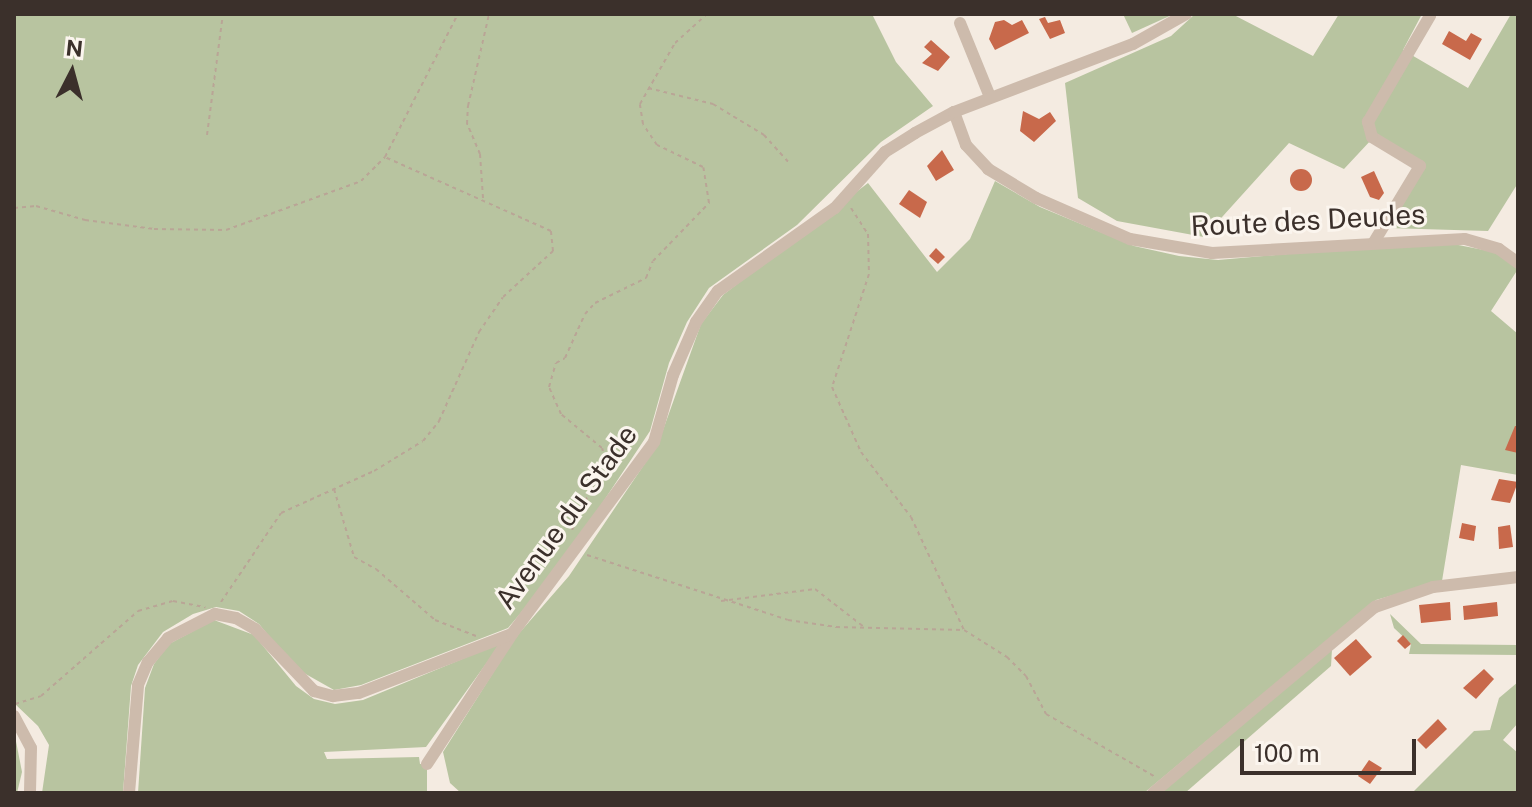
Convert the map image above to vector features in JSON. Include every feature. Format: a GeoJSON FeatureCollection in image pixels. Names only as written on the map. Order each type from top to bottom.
{"type":"FeatureCollection","features":[{"type":"Feature","properties":{"kind":"street","name":"Avenue du Stade"},"geometry":{"type":"LineString","coordinates":[[215,614],[255,629],[306,685],[333,696],[359,693],[512,634],[578,553],[654,442],[673,375],[696,322],[718,291],[844,197],[885,152],[954,112],[1133,44],[1186,14]]}},
{"type":"Feature","properties":{"kind":"street"},"geometry":{"type":"LineString","coordinates":[[1374,242],[1420,166],[1372,137],[1368,122],[1430,16]]}},
{"type":"Feature","properties":{"kind":"street"},"geometry":{"type":"LineString","coordinates":[[960,23],[990,97]]}},
{"type":"Feature","properties":{"kind":"street","name":"Route des Deudes"},"geometry":{"type":"LineString","coordinates":[[954,112],[966,145],[988,169],[1036,198],[1130,239],[1212,253],[1465,239],[1499,249],[1518,263]]}},
{"type":"Feature","properties":{"kind":"street"},"geometry":{"type":"LineString","coordinates":[[1156,790],[1383,602],[1433,587],[1518,577]]}},
{"type":"Feature","properties":{"kind":"street"},"geometry":{"type":"LineString","coordinates":[[129,793],[138,685],[148,662],[168,638],[215,614]]}},
{"type":"Feature","properties":{"kind":"street"},"geometry":{"type":"LineString","coordinates":[[427,764],[512,634]]}},
{"type":"Feature","properties":{"kind":"street"},"geometry":{"type":"LineString","coordinates":[[14,716],[31,748],[30,793]]}},
{"type":"Feature","properties":{"kind":"path"},"geometry":{"type":"LineString","coordinates":[[207,135],[223,14]]}},
{"type":"Feature","properties":{"kind":"path"},"geometry":{"type":"LineString","coordinates":[[14,208],[36,206],[85,220],[154,229],[226,230],[361,181],[385,157],[458,14]]}},
{"type":"Feature","properties":{"kind":"path"},"geometry":{"type":"LineString","coordinates":[[483,199],[480,154],[467,124],[468,106],[489,14]]}},
{"type":"Feature","properties":{"kind":"path"},"geometry":{"type":"LineString","coordinates":[[572,534],[605,459],[602,448],[551,401],[556,363],[565,358],[585,314],[595,303],[646,278],[653,261],[709,203],[703,167],[657,145],[648,135],[640,104],[675,43],[707,14]]}},
{"type":"Feature","properties":{"kind":"path"},"geometry":{"type":"LineString","coordinates":[[647,88],[713,104],[764,135],[788,162]]}},
{"type":"Feature","properties":{"kind":"path"},"geometry":{"type":"LineString","coordinates":[[14,704],[41,696],[138,611],[173,601],[202,605],[215,614],[230,582],[281,513],[423,441],[439,421],[479,332],[503,297],[553,251],[551,231],[385,157]]}},
{"type":"Feature","properties":{"kind":"path"},"geometry":{"type":"LineString","coordinates":[[844,197],[868,234],[869,274],[832,387],[861,452],[911,517],[964,630]]}},
{"type":"Feature","properties":{"kind":"path"},"geometry":{"type":"LineString","coordinates":[[333,489],[354,557],[376,569],[435,620],[486,645]]}},
{"type":"Feature","properties":{"kind":"path"},"geometry":{"type":"LineString","coordinates":[[578,553],[720,601],[788,620],[865,628],[964,630],[1007,657],[1026,676],[1046,714],[1139,763],[1156,790]]}},
{"type":"Feature","properties":{"kind":"path"},"geometry":{"type":"LineString","coordinates":[[720,601],[815,589],[865,628]]}},
{"type":"Feature","properties":{"kind":"green space"},"geometry":{"type":"Polygon","coordinates":[[[14,14],[872,14],[896,62],[933,106],[881,142],[797,225],[709,288],[687,322],[669,363],[650,431],[562,564],[508,628],[361,685],[334,690],[295,668],[259,624],[239,611],[216,607],[193,614],[163,632],[138,665],[131,686],[123,793],[42,793],[49,745],[38,726],[14,703],[14,14]]]}},
{"type":"Feature","properties":{"kind":"green space"},"geometry":{"type":"Polygon","coordinates":[[[1123,14],[1174,14],[1132,33],[1123,14]]]}},
{"type":"Feature","properties":{"kind":"green space"},"geometry":{"type":"Polygon","coordinates":[[[1195,14],[1232,14],[1313,56],[1339,14],[1422,14],[1403,50],[1468,88],[1511,14],[1518,14],[1518,183],[1488,231],[1387,228],[1420,169],[1372,139],[1344,169],[1289,143],[1204,237],[1117,221],[1078,198],[1065,83],[1171,36],[1195,14]]]}},
{"type":"Feature","properties":{"kind":"green space"},"geometry":{"type":"Polygon","coordinates":[[[995,181],[1040,207],[1134,246],[1179,256],[1218,260],[1438,241],[1499,253],[1518,269],[1491,311],[1518,334],[1518,475],[1461,465],[1442,581],[1376,600],[1144,793],[461,793],[450,783],[443,752],[515,638],[569,576],[658,444],[701,324],[723,295],[868,183],[937,272],[970,239],[995,181]]]}},
{"type":"Feature","properties":{"kind":"green space"},"geometry":{"type":"Polygon","coordinates":[[[1390,614],[1421,644],[1518,645],[1518,655],[1409,654],[1411,644],[1394,628],[1390,614]]]}},
{"type":"Feature","properties":{"kind":"green space"},"geometry":{"type":"Polygon","coordinates":[[[214,620],[254,635],[296,686],[314,699],[335,704],[363,700],[501,643],[426,747],[324,752],[327,759],[419,757],[420,764],[427,764],[427,793],[138,793],[145,688],[154,664],[169,644],[214,620]]]}},
{"type":"Feature","properties":{"kind":"green space"},"geometry":{"type":"Polygon","coordinates":[[[1332,649],[1331,666],[1185,793],[1158,793],[1332,649]]]}},
{"type":"Feature","properties":{"kind":"green space"},"geometry":{"type":"Polygon","coordinates":[[[1518,682],[1518,723],[1503,740],[1518,753],[1518,793],[1412,793],[1474,731],[1490,730],[1499,698],[1518,682]]]}},
{"type":"Feature","properties":{"kind":"green space"},"geometry":{"type":"Polygon","coordinates":[[[14,731],[22,772],[17,793],[14,793],[14,731]]]}},
{"type":"Feature","properties":{"kind":"building"},"geometry":{"type":"Polygon","coordinates":[[[1045,17],[1048,23],[1060,20],[1065,33],[1050,39],[1039,19],[1045,17]]]}},
{"type":"Feature","properties":{"kind":"building"},"geometry":{"type":"Polygon","coordinates":[[[1004,20],[1012,25],[1022,20],[1029,33],[995,50],[989,39],[995,22],[1004,20]]]}},
{"type":"Feature","properties":{"kind":"building"},"geometry":{"type":"Polygon","coordinates":[[[1449,31],[1466,41],[1471,33],[1482,39],[1470,60],[1442,44],[1449,31]]]}},
{"type":"Feature","properties":{"kind":"building"},"geometry":{"type":"Polygon","coordinates":[[[931,40],[950,57],[938,71],[922,63],[932,54],[924,47],[931,40]]]}},
{"type":"Feature","properties":{"kind":"building"},"geometry":{"type":"Polygon","coordinates":[[[1023,111],[1039,119],[1050,112],[1056,121],[1034,142],[1020,131],[1023,111]]]}},
{"type":"Feature","properties":{"kind":"building"},"geometry":{"type":"Polygon","coordinates":[[[942,150],[954,170],[936,181],[927,166],[942,150]]]}},
{"type":"Feature","properties":{"kind":"building"},"geometry":{"type":"Polygon","coordinates":[[[1301,169],[1309,172],[1312,180],[1309,188],[1301,191],[1293,188],[1290,180],[1293,172],[1301,169]]]}},
{"type":"Feature","properties":{"kind":"building"},"geometry":{"type":"Polygon","coordinates":[[[1374,171],[1384,193],[1379,200],[1370,197],[1361,177],[1374,171]]]}},
{"type":"Feature","properties":{"kind":"building"},"geometry":{"type":"Polygon","coordinates":[[[909,190],[927,202],[920,218],[899,204],[909,190]]]}},
{"type":"Feature","properties":{"kind":"building"},"geometry":{"type":"Polygon","coordinates":[[[936,248],[945,257],[938,264],[929,256],[936,248]]]}},
{"type":"Feature","properties":{"kind":"building"},"geometry":{"type":"Polygon","coordinates":[[[1515,426],[1518,426],[1518,453],[1505,450],[1515,426]]]}},
{"type":"Feature","properties":{"kind":"building"},"geometry":{"type":"Polygon","coordinates":[[[1499,479],[1518,482],[1510,503],[1491,500],[1499,479]]]}},
{"type":"Feature","properties":{"kind":"building"},"geometry":{"type":"Polygon","coordinates":[[[1462,523],[1476,526],[1474,541],[1459,538],[1462,523]]]}},
{"type":"Feature","properties":{"kind":"building"},"geometry":{"type":"Polygon","coordinates":[[[1510,525],[1513,547],[1499,549],[1498,527],[1510,525]]]}},
{"type":"Feature","properties":{"kind":"building"},"geometry":{"type":"Polygon","coordinates":[[[1450,602],[1451,620],[1421,623],[1419,605],[1450,602]]]}},
{"type":"Feature","properties":{"kind":"building"},"geometry":{"type":"Polygon","coordinates":[[[1497,602],[1498,616],[1464,620],[1463,606],[1497,602]]]}},
{"type":"Feature","properties":{"kind":"building"},"geometry":{"type":"Polygon","coordinates":[[[1403,635],[1411,644],[1405,649],[1397,641],[1403,635]]]}},
{"type":"Feature","properties":{"kind":"building"},"geometry":{"type":"Polygon","coordinates":[[[1356,639],[1372,657],[1350,676],[1334,658],[1356,639]]]}},
{"type":"Feature","properties":{"kind":"building"},"geometry":{"type":"Polygon","coordinates":[[[1484,669],[1494,679],[1476,699],[1463,688],[1484,669]]]}},
{"type":"Feature","properties":{"kind":"building"},"geometry":{"type":"Polygon","coordinates":[[[1438,719],[1447,729],[1426,749],[1417,740],[1438,719]]]}},
{"type":"Feature","properties":{"kind":"building"},"geometry":{"type":"Polygon","coordinates":[[[1369,760],[1382,768],[1370,784],[1358,776],[1369,760]]]}}]}
